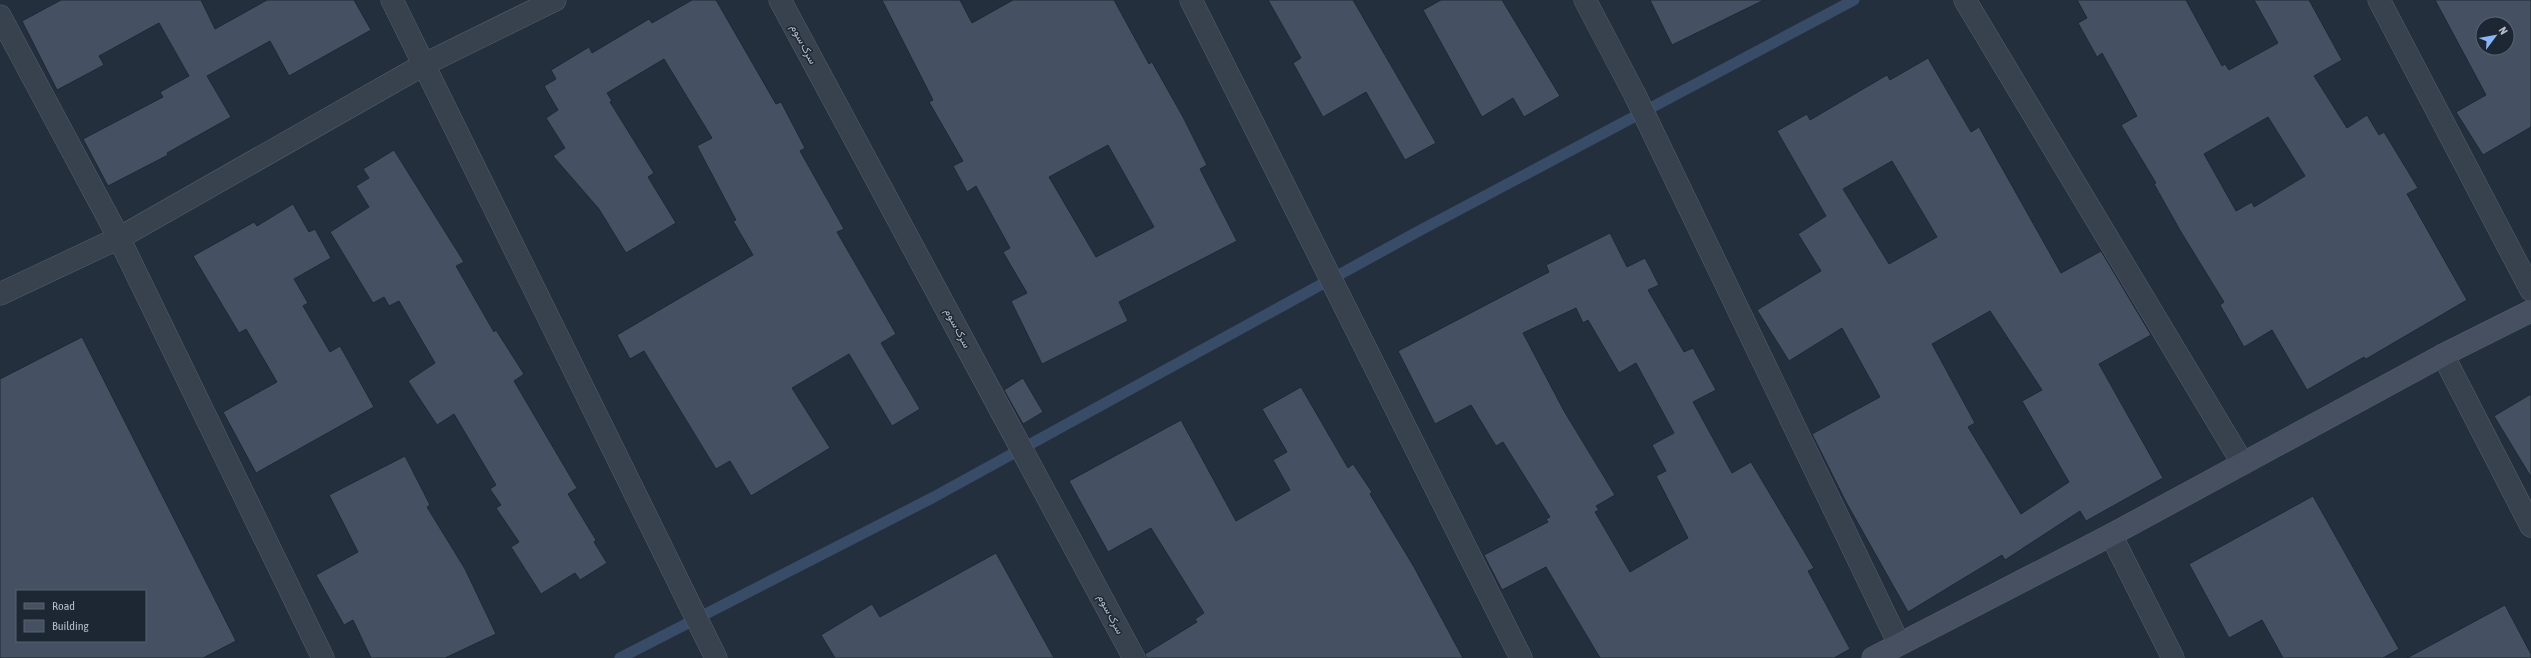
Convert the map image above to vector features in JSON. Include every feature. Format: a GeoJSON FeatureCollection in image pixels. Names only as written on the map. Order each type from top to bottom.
{"type":"FeatureCollection","features":[{"type":"Feature","properties":{"kind":"main road"},"geometry":{"type":"LineString","coordinates":[[1873,658],[2110,535],[2443,355],[2531,311]]}},
{"type":"Feature","properties":{"kind":"street"},"geometry":{"type":"LineString","coordinates":[[392,0],[716,658]]}},
{"type":"Feature","properties":{"kind":"street"},"geometry":{"type":"LineString","coordinates":[[0,294],[119,238],[423,65],[555,0]]}},
{"type":"Feature","properties":{"kind":"street","name":"سرک سوم"},"geometry":{"type":"LineString","coordinates":[[780,0],[1134,658]]}},
{"type":"Feature","properties":{"kind":"street"},"geometry":{"type":"LineString","coordinates":[[1191,0],[1521,658]]}},
{"type":"Feature","properties":{"kind":"street"},"geometry":{"type":"LineString","coordinates":[[1585,0],[1634,93],[1899,644]]}},
{"type":"Feature","properties":{"kind":"street"},"geometry":{"type":"LineString","coordinates":[[1965,0],[2243,464]]}},
{"type":"Feature","properties":{"kind":"street"},"geometry":{"type":"LineString","coordinates":[[2379,0],[2531,290]]}},
{"type":"Feature","properties":{"kind":"street"},"geometry":{"type":"LineString","coordinates":[[0,16],[119,238],[323,658]]}},
{"type":"Feature","properties":{"kind":"street"},"geometry":{"type":"LineString","coordinates":[[2443,355],[2531,526]]}},
{"type":"Feature","properties":{"kind":"street"},"geometry":{"type":"LineString","coordinates":[[2110,535],[2173,658]]}},
{"type":"Feature","properties":{"kind":"building"},"geometry":{"type":"Polygon","coordinates":[[[61,0],[201,0],[215,29],[267,0],[354,0],[371,30],[289,76],[270,41],[207,76],[231,117],[167,153],[168,155],[108,186],[83,139],[163,97],[160,92],[189,76],[159,23],[99,56],[104,65],[57,90],[22,21],[61,0]]]}},
{"type":"Feature","properties":{"kind":"building"},"geometry":{"type":"Polygon","coordinates":[[[692,0],[716,0],[776,104],[781,102],[805,148],[800,151],[844,229],[837,232],[896,334],[881,343],[920,409],[892,426],[849,354],[792,388],[830,448],[751,496],[730,461],[716,469],[644,351],[630,359],[617,335],[753,255],[733,221],[736,220],[697,146],[712,138],[664,59],[607,93],[612,101],[610,102],[654,173],[648,177],[676,223],[626,253],[599,209],[553,156],[565,148],[546,118],[558,110],[544,86],[556,79],[551,70],[589,47],[592,53],[649,19],[652,23],[692,0]]]}},
{"type":"Feature","properties":{"kind":"building"},"geometry":{"type":"Polygon","coordinates":[[[882,0],[960,0],[972,23],[1013,0],[1114,0],[1149,64],[1152,62],[1183,117],[1207,165],[1200,169],[1237,241],[1119,302],[1128,321],[1042,364],[1011,301],[1027,293],[1003,252],[1010,248],[976,186],[967,192],[953,166],[963,161],[929,102],[933,100],[882,0]],[[1108,145],[1049,177],[1096,257],[1154,227],[1108,145]]]}},
{"type":"Feature","properties":{"kind":"building"},"geometry":{"type":"Polygon","coordinates":[[[1268,0],[1353,0],[1436,143],[1405,160],[1366,92],[1323,117],[1293,63],[1301,58],[1268,0]]]}},
{"type":"Feature","properties":{"kind":"building"},"geometry":{"type":"Polygon","coordinates":[[[1441,0],[1502,0],[1560,96],[1524,117],[1513,98],[1482,117],[1423,10],[1441,0]]]}},
{"type":"Feature","properties":{"kind":"building"},"geometry":{"type":"Polygon","coordinates":[[[1650,0],[1764,0],[1672,45],[1650,0]]]}},
{"type":"Feature","properties":{"kind":"building"},"geometry":{"type":"Polygon","coordinates":[[[2077,0],[2186,0],[2222,66],[2225,64],[2229,70],[2278,43],[2254,0],[2309,0],[2342,60],[2314,76],[2347,128],[2367,115],[2379,135],[2384,132],[2418,188],[2407,194],[2467,300],[2366,359],[2364,357],[2307,390],[2272,330],[2244,347],[2220,305],[2224,302],[2181,232],[2154,184],[2156,183],[2121,125],[2137,116],[2102,53],[2097,57],[2078,23],[2087,18],[2077,0]],[[2268,117],[2204,154],[2236,211],[2252,202],[2254,207],[2305,176],[2268,117]]]}},
{"type":"Feature","properties":{"kind":"building"},"geometry":{"type":"Polygon","coordinates":[[[2435,0],[2531,0],[2531,127],[2483,155],[2456,112],[2486,95],[2435,0]]]}},
{"type":"Feature","properties":{"kind":"building"},"geometry":{"type":"Polygon","coordinates":[[[1928,58],[1971,132],[1979,127],[2061,273],[2101,251],[2151,335],[2099,364],[2163,478],[2086,521],[2080,511],[2005,560],[2002,555],[1908,612],[1846,502],[1812,434],[1880,397],[1842,328],[1789,361],[1757,310],[1821,271],[1798,234],[1826,216],[1777,131],[1807,114],[1810,120],[1887,75],[1890,80],[1928,58]],[[1892,161],[1843,189],[1889,264],[1937,237],[1892,161]],[[1990,311],[1932,344],[1975,423],[1968,427],[2021,514],[2069,482],[2022,401],[2042,390],[1990,311]]]}},
{"type":"Feature","properties":{"kind":"building"},"geometry":{"type":"Polygon","coordinates":[[[394,150],[464,262],[456,266],[494,332],[496,330],[524,374],[514,381],[577,488],[568,494],[596,540],[594,542],[607,563],[580,580],[575,573],[541,594],[511,547],[519,542],[496,508],[501,505],[490,489],[496,485],[454,414],[437,425],[408,381],[435,363],[399,301],[389,306],[384,297],[373,303],[330,232],[369,207],[356,186],[369,178],[363,169],[394,150]]]}},
{"type":"Feature","properties":{"kind":"building"},"geometry":{"type":"Polygon","coordinates":[[[293,204],[309,232],[315,229],[331,258],[294,279],[308,303],[303,306],[330,352],[340,346],[374,407],[256,473],[223,412],[277,382],[246,329],[239,333],[193,256],[254,222],[257,226],[293,204]]]}},
{"type":"Feature","properties":{"kind":"building"},"geometry":{"type":"Polygon","coordinates":[[[1610,233],[1627,267],[1645,258],[1659,285],[1648,290],[1684,352],[1693,348],[1716,390],[1693,402],[1732,473],[1751,462],[1814,568],[1808,571],[1850,649],[1834,658],[1600,658],[1546,567],[1502,590],[1484,555],[1548,522],[1546,519],[1550,517],[1503,442],[1496,446],[1471,405],[1435,424],[1398,351],[1549,272],[1546,265],[1610,233]],[[1576,308],[1523,333],[1564,411],[1615,495],[1596,506],[1599,510],[1595,512],[1630,572],[1688,538],[1656,476],[1666,471],[1652,445],[1674,433],[1636,363],[1619,373],[1588,320],[1583,323],[1576,308]]]}},
{"type":"Feature","properties":{"kind":"building"},"geometry":{"type":"Polygon","coordinates":[[[82,337],[236,641],[203,658],[0,658],[0,379],[82,337]]]}},
{"type":"Feature","properties":{"kind":"building"},"geometry":{"type":"Polygon","coordinates":[[[1023,378],[1043,412],[1023,424],[1004,390],[1023,378]]]}},
{"type":"Feature","properties":{"kind":"building"},"geometry":{"type":"Polygon","coordinates":[[[1301,387],[1348,468],[1353,464],[1372,492],[1370,494],[1414,567],[1463,658],[1146,658],[1145,654],[1197,622],[1195,619],[1204,613],[1151,528],[1108,552],[1069,481],[1181,420],[1236,521],[1290,490],[1273,460],[1287,452],[1262,409],[1301,387]]]}},
{"type":"Feature","properties":{"kind":"building"},"geometry":{"type":"Polygon","coordinates":[[[2531,394],[2531,477],[2494,416],[2531,394]]]}},
{"type":"Feature","properties":{"kind":"building"},"geometry":{"type":"Polygon","coordinates":[[[405,456],[430,505],[427,507],[465,569],[496,634],[445,658],[371,658],[353,620],[344,625],[316,575],[358,552],[329,495],[405,456]]]}},
{"type":"Feature","properties":{"kind":"building"},"geometry":{"type":"Polygon","coordinates":[[[2313,496],[2399,649],[2383,658],[2283,658],[2262,620],[2229,638],[2189,564],[2313,496]]]}},
{"type":"Feature","properties":{"kind":"building"},"geometry":{"type":"Polygon","coordinates":[[[996,553],[1054,658],[835,658],[821,635],[872,604],[880,617],[996,553]]]}},
{"type":"Feature","properties":{"kind":"building"},"geometry":{"type":"Polygon","coordinates":[[[2505,605],[2531,654],[2531,658],[2407,658],[2505,605]]]}},
{"type":"Feature","properties":{"kind":"waterway"},"geometry":{"type":"LineString","coordinates":[[620,658],[932,498],[1417,232],[1854,0]]}}]}
